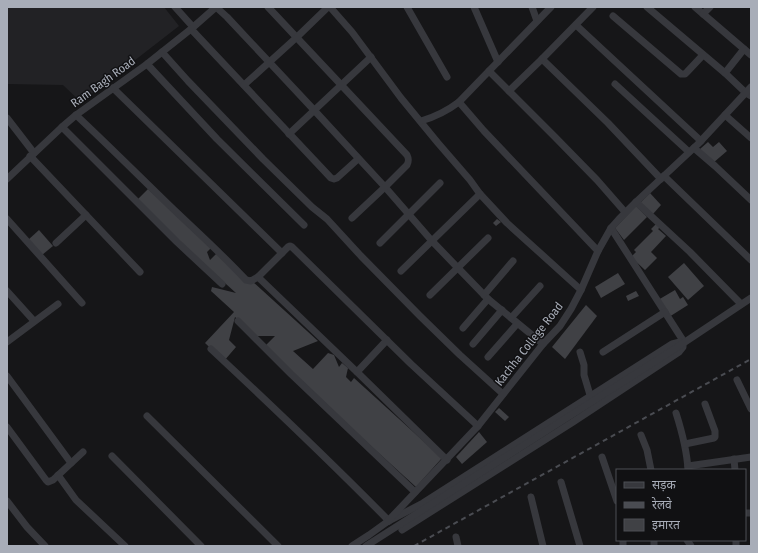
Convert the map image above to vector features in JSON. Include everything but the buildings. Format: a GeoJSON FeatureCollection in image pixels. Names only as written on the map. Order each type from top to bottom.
{"type":"FeatureCollection","features":[{"type":"Feature","properties":{"kind":"street"},"geometry":{"type":"LineString","coordinates":[[175,7],[192,28],[331,178],[337,178],[358,159]]}},
{"type":"Feature","properties":{"kind":"street"},"geometry":{"type":"LineString","coordinates":[[216,7],[314,110],[432,241],[486,297],[543,344]]}},
{"type":"Feature","properties":{"kind":"street","name":"Ram Bagh Road"},"geometry":{"type":"LineString","coordinates":[[7,179],[76,115],[147,64],[216,7]]}},
{"type":"Feature","properties":{"kind":"street"},"geometry":{"type":"LineString","coordinates":[[268,7],[409,158],[407,165],[385,188],[352,218]]}},
{"type":"Feature","properties":{"kind":"street"},"geometry":{"type":"LineString","coordinates":[[244,85],[329,7],[352,32],[420,121],[480,194],[513,228],[581,290]]}},
{"type":"Feature","properties":{"kind":"street"},"geometry":{"type":"LineString","coordinates":[[407,7],[447,77]]}},
{"type":"Feature","properties":{"kind":"street"},"geometry":{"type":"LineString","coordinates":[[474,7],[498,62]]}},
{"type":"Feature","properties":{"kind":"street"},"geometry":{"type":"LineString","coordinates":[[532,7],[537,21]]}},
{"type":"Feature","properties":{"kind":"street"},"geometry":{"type":"LineString","coordinates":[[420,121],[442,113],[452,108],[459,102],[551,7]]}},
{"type":"Feature","properties":{"kind":"street"},"geometry":{"type":"LineString","coordinates":[[509,91],[593,7]]}},
{"type":"Feature","properties":{"kind":"street"},"geometry":{"type":"LineString","coordinates":[[647,7],[749,92]]}},
{"type":"Feature","properties":{"kind":"street"},"geometry":{"type":"LineString","coordinates":[[695,7],[751,55]]}},
{"type":"Feature","properties":{"kind":"street"},"geometry":{"type":"LineString","coordinates":[[703,14],[710,7]]}},
{"type":"Feature","properties":{"kind":"street"},"geometry":{"type":"LineString","coordinates":[[613,16],[681,74],[685,74],[703,55]]}},
{"type":"Feature","properties":{"kind":"street"},"geometry":{"type":"LineString","coordinates":[[576,25],[701,141]]}},
{"type":"Feature","properties":{"kind":"street"},"geometry":{"type":"LineString","coordinates":[[725,73],[744,49]]}},
{"type":"Feature","properties":{"kind":"street"},"geometry":{"type":"LineString","coordinates":[[162,52],[273,170],[327,219],[377,273],[420,316],[503,394]]}},
{"type":"Feature","properties":{"kind":"street"},"geometry":{"type":"LineString","coordinates":[[289,134],[371,57]]}},
{"type":"Feature","properties":{"kind":"street"},"geometry":{"type":"LineString","coordinates":[[542,59],[662,177],[751,260]]}},
{"type":"Feature","properties":{"kind":"street"},"geometry":{"type":"LineString","coordinates":[[147,64],[227,150],[304,225]]}},
{"type":"Feature","properties":{"kind":"street"},"geometry":{"type":"LineString","coordinates":[[489,71],[571,153],[625,212]]}},
{"type":"Feature","properties":{"kind":"street"},"geometry":{"type":"LineString","coordinates":[[615,84],[751,200]]}},
{"type":"Feature","properties":{"kind":"street"},"geometry":{"type":"LineString","coordinates":[[114,88],[282,253]]}},
{"type":"Feature","properties":{"kind":"street","name":"Kachha College Road"},"geometry":{"type":"LineString","coordinates":[[352,546],[370,535],[388,521],[478,426],[543,344],[560,326],[581,290],[598,251],[611,228],[625,212],[692,150],[749,92]]}},
{"type":"Feature","properties":{"kind":"street"},"geometry":{"type":"LineString","coordinates":[[459,102],[484,131],[598,251]]}},
{"type":"Feature","properties":{"kind":"street"},"geometry":{"type":"LineString","coordinates":[[76,115],[210,242],[246,280],[251,281],[258,277],[288,247],[292,247],[411,364],[478,426]]}},
{"type":"Feature","properties":{"kind":"street"},"geometry":{"type":"LineString","coordinates":[[725,115],[751,138]]}},
{"type":"Feature","properties":{"kind":"street"},"geometry":{"type":"LineString","coordinates":[[7,118],[32,155],[140,272]]}},
{"type":"Feature","properties":{"kind":"street"},"geometry":{"type":"LineString","coordinates":[[62,127],[177,242],[222,284]]}},
{"type":"Feature","properties":{"kind":"street"},"geometry":{"type":"LineString","coordinates":[[380,243],[440,183]]}},
{"type":"Feature","properties":{"kind":"street"},"geometry":{"type":"LineString","coordinates":[[401,271],[480,194]]}},
{"type":"Feature","properties":{"kind":"street"},"geometry":{"type":"LineString","coordinates":[[636,202],[741,304]]}},
{"type":"Feature","properties":{"kind":"street"},"geometry":{"type":"LineString","coordinates":[[56,243],[86,215]]}},
{"type":"Feature","properties":{"kind":"street"},"geometry":{"type":"LineString","coordinates":[[7,219],[82,303]]}},
{"type":"Feature","properties":{"kind":"street"},"geometry":{"type":"LineString","coordinates":[[611,228],[684,343]]}},
{"type":"Feature","properties":{"kind":"street"},"geometry":{"type":"LineString","coordinates":[[430,295],[488,238]]}},
{"type":"Feature","properties":{"kind":"street"},"geometry":{"type":"LineString","coordinates":[[463,328],[513,261]]}},
{"type":"Feature","properties":{"kind":"street"},"geometry":{"type":"LineString","coordinates":[[258,277],[447,460]]}},
{"type":"Feature","properties":{"kind":"street"},"geometry":{"type":"LineString","coordinates":[[511,318],[540,286]]}},
{"type":"Feature","properties":{"kind":"street"},"geometry":{"type":"LineString","coordinates":[[7,291],[34,321]]}},
{"type":"Feature","properties":{"kind":"street"},"geometry":{"type":"LineString","coordinates":[[366,546],[684,343],[751,298]]}},
{"type":"Feature","properties":{"kind":"street"},"geometry":{"type":"LineString","coordinates":[[7,342],[58,304]]}},
{"type":"Feature","properties":{"kind":"street"},"geometry":{"type":"LineString","coordinates":[[473,344],[502,310]]}},
{"type":"Feature","properties":{"kind":"street"},"geometry":{"type":"LineString","coordinates":[[602,352],[665,312]]}},
{"type":"Feature","properties":{"kind":"street"},"geometry":{"type":"LineString","coordinates":[[238,321],[291,374],[415,492]]}},
{"type":"Feature","properties":{"kind":"street"},"geometry":{"type":"LineString","coordinates":[[488,357],[517,324]]}},
{"type":"Feature","properties":{"kind":"street"},"geometry":{"type":"LineString","coordinates":[[357,372],[387,340]]}},
{"type":"Feature","properties":{"kind":"street"},"geometry":{"type":"LineString","coordinates":[[211,350],[268,402],[348,479],[388,521],[423,502],[672,344],[680,342],[684,343]]}},
{"type":"Feature","properties":{"kind":"street"},"geometry":{"type":"LineString","coordinates":[[402,530],[573,422],[679,352],[684,343]]}},
{"type":"Feature","properties":{"kind":"street"},"geometry":{"type":"LineString","coordinates":[[580,352],[590,396]]}},
{"type":"Feature","properties":{"kind":"street"},"geometry":{"type":"LineString","coordinates":[[7,376],[71,463]]}},
{"type":"Feature","properties":{"kind":"street"},"geometry":{"type":"LineString","coordinates":[[737,380],[751,409]]}},
{"type":"Feature","properties":{"kind":"street"},"geometry":{"type":"LineString","coordinates":[[685,444],[715,437],[715,431],[705,404]]}},
{"type":"Feature","properties":{"kind":"street"},"geometry":{"type":"LineString","coordinates":[[676,413],[683,433],[688,468],[751,457]]}},
{"type":"Feature","properties":{"kind":"street"},"geometry":{"type":"LineString","coordinates":[[147,416],[278,546]]}},
{"type":"Feature","properties":{"kind":"street"},"geometry":{"type":"LineString","coordinates":[[7,427],[46,480],[51,482],[83,452]]}},
{"type":"Feature","properties":{"kind":"street"},"geometry":{"type":"LineString","coordinates":[[641,435],[647,450],[651,469]]}},
{"type":"Feature","properties":{"kind":"street"},"geometry":{"type":"LineString","coordinates":[[112,456],[201,546]]}},
{"type":"Feature","properties":{"kind":"street"},"geometry":{"type":"LineString","coordinates":[[602,457],[616,498]]}},
{"type":"Feature","properties":{"kind":"street"},"geometry":{"type":"LineString","coordinates":[[734,459],[735,469]]}},
{"type":"Feature","properties":{"kind":"street"},"geometry":{"type":"LineString","coordinates":[[58,476],[76,500],[125,546]]}},
{"type":"Feature","properties":{"kind":"street"},"geometry":{"type":"LineString","coordinates":[[561,482],[580,546]]}},
{"type":"Feature","properties":{"kind":"street"},"geometry":{"type":"LineString","coordinates":[[531,497],[543,546]]}},
{"type":"Feature","properties":{"kind":"street"},"geometry":{"type":"LineString","coordinates":[[7,501],[44,546]]}},
{"type":"Feature","properties":{"kind":"street"},"geometry":{"type":"LineString","coordinates":[[456,537],[458,546]]}},
{"type":"Feature","properties":{"kind":"shaded area"},"geometry":{"type":"Polygon","coordinates":[[[7,7],[164,7],[179,26],[81,102],[63,85],[7,84],[7,7]]]}},
{"type":"Feature","properties":{"kind":"railway"},"geometry":{"type":"LineString","coordinates":[[414,546],[751,359]]}}]}
